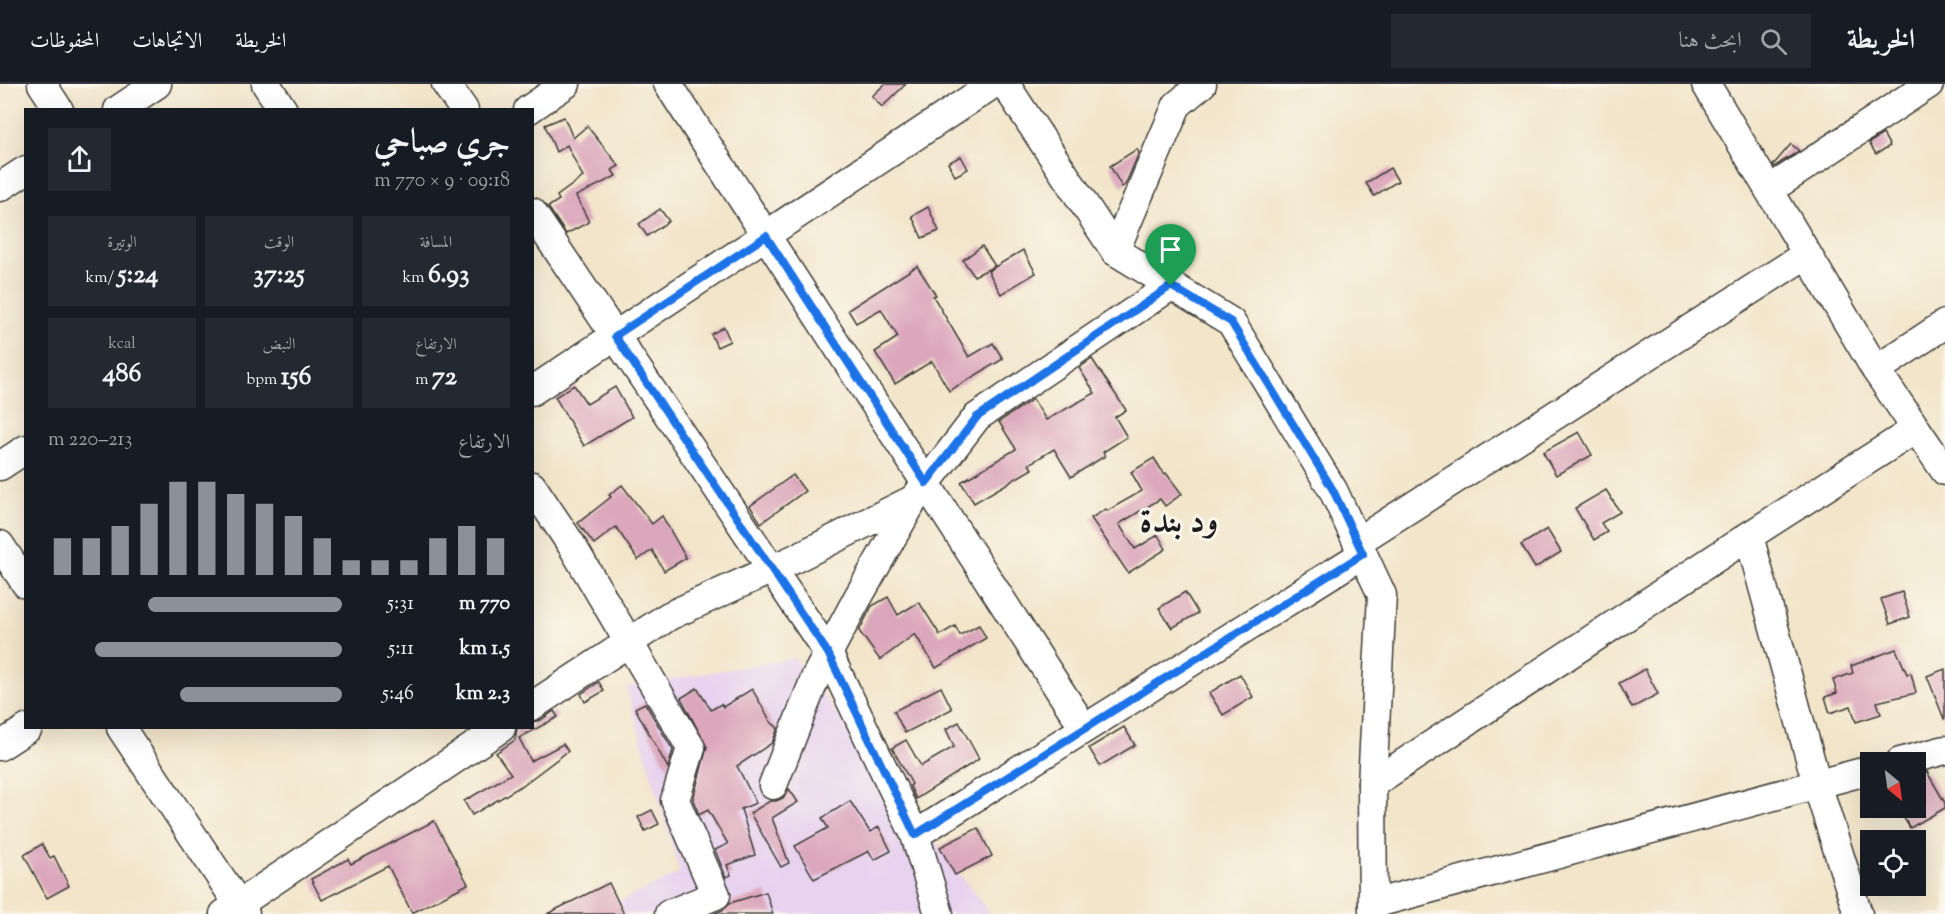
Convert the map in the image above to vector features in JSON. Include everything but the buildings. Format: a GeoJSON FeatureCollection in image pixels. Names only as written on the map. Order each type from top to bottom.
{"type":"FeatureCollection","features":[{"type":"Feature","properties":{"kind":"street"},"geometry":{"type":"LineString","coordinates":[[42,84],[58,108]]}},
{"type":"Feature","properties":{"kind":"street"},"geometry":{"type":"LineString","coordinates":[[121,108],[157,84]]}},
{"type":"Feature","properties":{"kind":"street"},"geometry":{"type":"LineString","coordinates":[[266,84],[282,108]]}},
{"type":"Feature","properties":{"kind":"street"},"geometry":{"type":"LineString","coordinates":[[446,84],[463,108]]}},
{"type":"Feature","properties":{"kind":"street"},"geometry":{"type":"LineString","coordinates":[[531,108],[566,84]]}},
{"type":"Feature","properties":{"kind":"street"},"geometry":{"type":"LineString","coordinates":[[668,84],[766,236],[920,491],[1084,728]]}},
{"type":"Feature","properties":{"kind":"street"},"geometry":{"type":"LineString","coordinates":[[534,390],[993,84]]}},
{"type":"Feature","properties":{"kind":"street"},"geometry":{"type":"LineString","coordinates":[[1005,84],[1115,251],[1231,322],[1333,490],[1382,595],[1372,784],[1373,909],[1860,773]]}},
{"type":"Feature","properties":{"kind":"street"},"geometry":{"type":"LineString","coordinates":[[1115,251],[1177,105],[1202,84]]}},
{"type":"Feature","properties":{"kind":"street"},"geometry":{"type":"LineString","coordinates":[[1706,84],[1876,370],[1945,471]]}},
{"type":"Feature","properties":{"kind":"street"},"geometry":{"type":"LineString","coordinates":[[1769,190],[1929,84]]}},
{"type":"Feature","properties":{"kind":"street"},"geometry":{"type":"LineString","coordinates":[[0,187],[24,171]]}},
{"type":"Feature","properties":{"kind":"street"},"geometry":{"type":"LineString","coordinates":[[534,215],[828,653],[915,835],[939,914]]}},
{"type":"Feature","properties":{"kind":"street"},"geometry":{"type":"LineString","coordinates":[[915,835],[1084,728],[1807,254]]}},
{"type":"Feature","properties":{"kind":"street"},"geometry":{"type":"LineString","coordinates":[[773,785],[816,676],[828,653],[920,491],[977,417],[1171,286]]}},
{"type":"Feature","properties":{"kind":"street"},"geometry":{"type":"LineString","coordinates":[[1876,370],[1945,324]]}},
{"type":"Feature","properties":{"kind":"street"},"geometry":{"type":"LineString","coordinates":[[1372,784],[1916,429]]}},
{"type":"Feature","properties":{"kind":"street"},"geometry":{"type":"LineString","coordinates":[[0,466],[24,450]]}},
{"type":"Feature","properties":{"kind":"street"},"geometry":{"type":"LineString","coordinates":[[534,489],[571,544],[691,748],[675,800],[716,895],[669,914]]}},
{"type":"Feature","properties":{"kind":"street"},"geometry":{"type":"LineString","coordinates":[[534,705],[669,616],[772,569],[920,491]]}},
{"type":"Feature","properties":{"kind":"street"},"geometry":{"type":"LineString","coordinates":[[1749,536],[1817,784],[1858,914]]}},
{"type":"Feature","properties":{"kind":"street"},"geometry":{"type":"LineString","coordinates":[[0,545],[24,581]]}},
{"type":"Feature","properties":{"kind":"street"},"geometry":{"type":"LineString","coordinates":[[0,746],[26,729]]}},
{"type":"Feature","properties":{"kind":"street"},"geometry":{"type":"LineString","coordinates":[[122,729],[236,911],[482,733]]}},
{"type":"Feature","properties":{"kind":"street"},"geometry":{"type":"LineString","coordinates":[[1926,755],[1945,750]]}},
{"type":"Feature","properties":{"kind":"shaded area"},"geometry":{"type":"Polygon","coordinates":[[[795,658],[990,914],[593,914],[680,873],[626,687],[795,658]]]}},
{"type":"Feature","properties":{"kind":"district","name":"ود بندة"},"geometry":{"type":"Point","coordinates":[1179,522]}},
{"type":"Feature","properties":{"kind":"route"},"geometry":{"type":"LineString","coordinates":[[766,236],[926,483],[977,417],[1171,286],[1231,322],[1333,490],[1363,554],[915,835],[828,653],[615,336],[766,236]]}}]}
